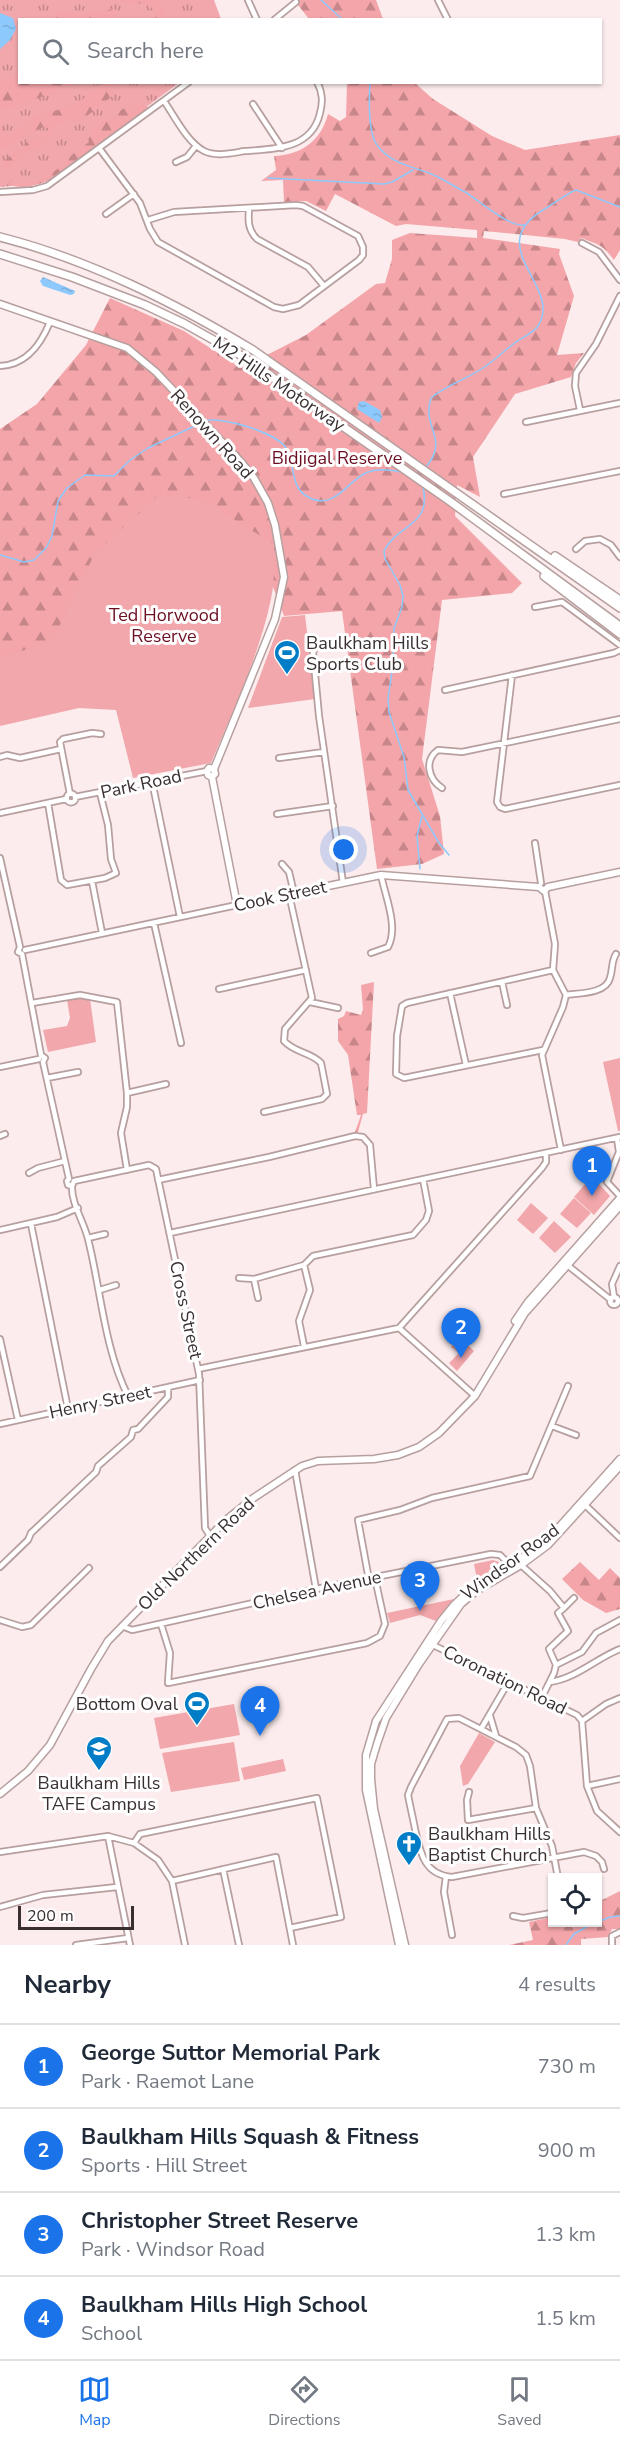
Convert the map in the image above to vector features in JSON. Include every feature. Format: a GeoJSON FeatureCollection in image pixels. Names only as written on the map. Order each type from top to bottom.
{"type":"FeatureCollection","features":[{"type":"Feature","properties":{"kind":"highway","name":"M2 Hills Motorway"},"geometry":{"type":"LineString","coordinates":[[0,237],[54,253],[119,278],[202,320],[273,363],[620,608]]}},
{"type":"Feature","properties":{"kind":"highway","name":"M2 Hills Motorway"},"geometry":{"type":"LineString","coordinates":[[0,254],[124,296],[185,324],[270,374],[451,502],[620,626]]}},
{"type":"Feature","properties":{"kind":"highway"},"geometry":{"type":"LineString","coordinates":[[503,527],[562,561],[620,600]]}},
{"type":"Feature","properties":{"kind":"highway"},"geometry":{"type":"LineString","coordinates":[[523,556],[552,584],[620,634]]}},
{"type":"Feature","properties":{"kind":"main road","name":"Renown Road"},"geometry":{"type":"LineString","coordinates":[[0,304],[127,348],[143,359],[233,452],[254,478],[268,503],[275,525],[284,577],[271,629],[211,772]]}},
{"type":"Feature","properties":{"kind":"main road"},"geometry":{"type":"LineString","coordinates":[[211,772],[237,905]]}},
{"type":"Feature","properties":{"kind":"main road","name":"Cook Street"},"geometry":{"type":"LineString","coordinates":[[237,905],[381,875],[543,887],[620,872]]}},
{"type":"Feature","properties":{"kind":"main road","name":"Old Northern Road"},"geometry":{"type":"LineString","coordinates":[[565,1263],[620,1197]]}},
{"type":"Feature","properties":{"kind":"main road","name":"Old Northern Road"},"geometry":{"type":"LineString","coordinates":[[0,1794],[28,1771],[50,1745],[96,1659],[122,1626],[210,1536],[239,1509],[295,1470],[318,1461],[374,1459],[409,1451],[439,1433],[475,1396],[501,1352],[519,1313],[620,1206]]}},
{"type":"Feature","properties":{"kind":"main road","name":"Windsor Road"},"geometry":{"type":"LineString","coordinates":[[511,1567],[521,1565],[549,1545],[620,1459]]}},
{"type":"Feature","properties":{"kind":"main road","name":"Windsor Road"},"geometry":{"type":"LineString","coordinates":[[399,1945],[370,1818],[365,1770],[371,1735],[376,1721],[460,1599],[481,1581],[511,1567],[551,1536],[620,1466]]}},
{"type":"Feature","properties":{"kind":"main road","name":"Windsor Road"},"geometry":{"type":"LineString","coordinates":[[405,1945],[375,1809],[371,1764],[379,1734],[390,1710],[430,1643]]}},
{"type":"Feature","properties":{"kind":"street"},"geometry":{"type":"LineString","coordinates":[[248,0],[256,18]]}},
{"type":"Feature","properties":{"kind":"street"},"geometry":{"type":"LineString","coordinates":[[438,0],[447,18]]}},
{"type":"Feature","properties":{"kind":"street"},"geometry":{"type":"LineString","coordinates":[[276,18],[296,2]]}},
{"type":"Feature","properties":{"kind":"street"},"geometry":{"type":"LineString","coordinates":[[0,192],[33,190],[47,186],[186,84]]}},
{"type":"Feature","properties":{"kind":"street"},"geometry":{"type":"LineString","coordinates":[[164,101],[196,146],[209,153],[221,154],[282,148],[300,142],[313,130],[320,116],[323,100],[318,84]]}},
{"type":"Feature","properties":{"kind":"street"},"geometry":{"type":"LineString","coordinates":[[253,104],[282,148]]}},
{"type":"Feature","properties":{"kind":"street"},"geometry":{"type":"LineString","coordinates":[[176,162],[187,157],[196,146]]}},
{"type":"Feature","properties":{"kind":"street"},"geometry":{"type":"LineString","coordinates":[[99,148],[134,194],[153,235],[164,247],[273,307],[291,309],[363,255],[361,240],[352,232],[303,206],[174,212],[148,220]]}},
{"type":"Feature","properties":{"kind":"street"},"geometry":{"type":"LineString","coordinates":[[106,214],[134,194]]}},
{"type":"Feature","properties":{"kind":"street"},"geometry":{"type":"LineString","coordinates":[[249,209],[248,224],[252,235],[308,267],[324,286]]}},
{"type":"Feature","properties":{"kind":"street"},"geometry":{"type":"LineString","coordinates":[[582,243],[599,252],[620,280]]}},
{"type":"Feature","properties":{"kind":"street"},"geometry":{"type":"LineString","coordinates":[[580,410],[575,386],[576,373],[596,344],[620,296]]}},
{"type":"Feature","properties":{"kind":"street"},"geometry":{"type":"LineString","coordinates":[[1,367],[19,360],[36,349],[50,322]]}},
{"type":"Feature","properties":{"kind":"street"},"geometry":{"type":"LineString","coordinates":[[526,422],[620,403]]}},
{"type":"Feature","properties":{"kind":"street"},"geometry":{"type":"LineString","coordinates":[[504,494],[620,471]]}},
{"type":"Feature","properties":{"kind":"street"},"geometry":{"type":"LineString","coordinates":[[576,549],[585,541],[600,539],[611,545],[620,557]]}},
{"type":"Feature","properties":{"kind":"street"},"geometry":{"type":"LineString","coordinates":[[535,607],[562,602],[620,645]]}},
{"type":"Feature","properties":{"kind":"street"},"geometry":{"type":"LineString","coordinates":[[316,643],[313,653],[324,752],[343,882]]}},
{"type":"Feature","properties":{"kind":"street"},"geometry":{"type":"LineString","coordinates":[[444,690],[614,654],[620,650]]}},
{"type":"Feature","properties":{"kind":"street"},"geometry":{"type":"LineString","coordinates":[[512,675],[497,802],[500,807],[505,809],[620,785]]}},
{"type":"Feature","properties":{"kind":"street"},"geometry":{"type":"LineString","coordinates":[[442,788],[432,780],[430,772],[431,758],[440,749],[462,752],[620,719]]}},
{"type":"Feature","properties":{"kind":"street"},"geometry":{"type":"LineString","coordinates":[[0,813],[66,799],[73,795],[60,742],[63,739],[92,733],[101,734]]}},
{"type":"Feature","properties":{"kind":"street"},"geometry":{"type":"LineString","coordinates":[[0,757],[7,755],[20,758],[61,749]]}},
{"type":"Feature","properties":{"kind":"street"},"geometry":{"type":"LineString","coordinates":[[279,758],[324,752]]}},
{"type":"Feature","properties":{"kind":"street","name":"Park Road"},"geometry":{"type":"LineString","coordinates":[[73,795],[100,793],[152,781],[211,772]]}},
{"type":"Feature","properties":{"kind":"street"},"geometry":{"type":"LineString","coordinates":[[152,781],[180,917]]}},
{"type":"Feature","properties":{"kind":"street"},"geometry":{"type":"LineString","coordinates":[[48,803],[61,880],[67,885],[92,881],[116,873],[111,859],[108,825],[100,793]]}},
{"type":"Feature","properties":{"kind":"street"},"geometry":{"type":"LineString","coordinates":[[278,814],[333,806]]}},
{"type":"Feature","properties":{"kind":"street"},"geometry":{"type":"LineString","coordinates":[[535,843],[555,944],[553,970],[566,995],[563,1007],[543,1050],[543,1061],[561,1150]]}},
{"type":"Feature","properties":{"kind":"street"},"geometry":{"type":"LineString","coordinates":[[0,858],[22,950],[41,1059],[65,1161],[88,1238],[116,1372],[128,1396]]}},
{"type":"Feature","properties":{"kind":"street"},"geometry":{"type":"LineString","coordinates":[[264,1112],[326,1097],[321,1063],[313,1056],[291,1048],[283,1037],[288,1025],[310,1002],[312,992],[289,872],[282,864]]}},
{"type":"Feature","properties":{"kind":"street"},"geometry":{"type":"LineString","coordinates":[[371,953],[388,947],[392,940],[392,926],[381,875]]}},
{"type":"Feature","properties":{"kind":"street"},"geometry":{"type":"LineString","coordinates":[[92,881],[102,933]]}},
{"type":"Feature","properties":{"kind":"street","name":"Cook Street"},"geometry":{"type":"LineString","coordinates":[[22,950],[237,905]]}},
{"type":"Feature","properties":{"kind":"street"},"geometry":{"type":"LineString","coordinates":[[154,923],[181,1043]]}},
{"type":"Feature","properties":{"kind":"street"},"geometry":{"type":"LineString","coordinates":[[566,995],[604,987],[609,982],[612,961],[616,954]]}},
{"type":"Feature","properties":{"kind":"street"},"geometry":{"type":"LineString","coordinates":[[219,989],[306,970]]}},
{"type":"Feature","properties":{"kind":"street"},"geometry":{"type":"LineString","coordinates":[[543,1050],[404,1078],[397,1079],[396,1074],[397,1036],[402,1006],[406,1003],[553,970]]}},
{"type":"Feature","properties":{"kind":"street"},"geometry":{"type":"LineString","coordinates":[[502,982],[507,1005]]}},
{"type":"Feature","properties":{"kind":"street"},"geometry":{"type":"LineString","coordinates":[[450,993],[466,1065]]}},
{"type":"Feature","properties":{"kind":"street"},"geometry":{"type":"LineString","coordinates":[[32,1003],[80,995],[117,1002],[127,1093],[127,1107],[121,1133],[127,1170]]}},
{"type":"Feature","properties":{"kind":"street"},"geometry":{"type":"LineString","coordinates":[[310,1002],[338,1008]]}},
{"type":"Feature","properties":{"kind":"street"},"geometry":{"type":"LineString","coordinates":[[0,1067],[41,1059]]}},
{"type":"Feature","properties":{"kind":"street"},"geometry":{"type":"LineString","coordinates":[[47,1078],[78,1072]]}},
{"type":"Feature","properties":{"kind":"street"},"geometry":{"type":"LineString","coordinates":[[127,1093],[166,1084]]}},
{"type":"Feature","properties":{"kind":"street"},"geometry":{"type":"LineString","coordinates":[[72,1182],[152,1165],[158,1180],[355,1136],[363,1137],[370,1145],[374,1189]]}},
{"type":"Feature","properties":{"kind":"street"},"geometry":{"type":"LineString","coordinates":[[170,1233],[619,1137],[619,1152],[607,1182],[620,1197]]}},
{"type":"Feature","properties":{"kind":"street"},"geometry":{"type":"LineString","coordinates":[[198,1369],[399,1328],[542,1168],[546,1162],[546,1153]]}},
{"type":"Feature","properties":{"kind":"street"},"geometry":{"type":"LineString","coordinates":[[29,1173],[38,1168],[65,1161]]}},
{"type":"Feature","properties":{"kind":"street"},"geometry":{"type":"LineString","coordinates":[[239,1278],[254,1279],[303,1265],[313,1256],[414,1235],[426,1220],[429,1211],[423,1179]]}},
{"type":"Feature","properties":{"kind":"street","name":"Cross Street"},"geometry":{"type":"LineString","coordinates":[[158,1180],[200,1380],[205,1528],[210,1536]]}},
{"type":"Feature","properties":{"kind":"street"},"geometry":{"type":"LineString","coordinates":[[0,1230],[57,1217],[78,1208]]}},
{"type":"Feature","properties":{"kind":"street"},"geometry":{"type":"LineString","coordinates":[[30,1224],[68,1409]]}},
{"type":"Feature","properties":{"kind":"street"},"geometry":{"type":"LineString","coordinates":[[88,1238],[105,1234]]}},
{"type":"Feature","properties":{"kind":"street"},"geometry":{"type":"LineString","coordinates":[[565,1263],[599,1296],[619,1303]]}},
{"type":"Feature","properties":{"kind":"street"},"geometry":{"type":"LineString","coordinates":[[303,1265],[310,1290],[298,1321],[304,1346]]}},
{"type":"Feature","properties":{"kind":"street"},"geometry":{"type":"LineString","coordinates":[[586,1282],[603,1293],[608,1292],[620,1266]]}},
{"type":"Feature","properties":{"kind":"street"},"geometry":{"type":"LineString","coordinates":[[254,1279],[258,1298]]}},
{"type":"Feature","properties":{"kind":"street"},"geometry":{"type":"LineString","coordinates":[[100,1290],[116,1285]]}},
{"type":"Feature","properties":{"kind":"street"},"geometry":{"type":"LineString","coordinates":[[594,1287],[612,1300]]}},
{"type":"Feature","properties":{"kind":"street"},"geometry":{"type":"LineString","coordinates":[[612,1287],[612,1300]]}},
{"type":"Feature","properties":{"kind":"street"},"geometry":{"type":"LineString","coordinates":[[399,1328],[475,1396]]}},
{"type":"Feature","properties":{"kind":"street"},"geometry":{"type":"LineString","coordinates":[[0,1339],[18,1420]]}},
{"type":"Feature","properties":{"kind":"street","name":"Henry Street"},"geometry":{"type":"LineString","coordinates":[[0,1424],[200,1380]]}},
{"type":"Feature","properties":{"kind":"street"},"geometry":{"type":"LineString","coordinates":[[369,1580],[357,1520],[400,1510],[432,1498],[530,1476],[568,1386]]}},
{"type":"Feature","properties":{"kind":"street"},"geometry":{"type":"LineString","coordinates":[[0,1567],[28,1540],[31,1533],[35,1532],[96,1472],[98,1466],[131,1437],[133,1430],[138,1429],[168,1397],[168,1388]]}},
{"type":"Feature","properties":{"kind":"street"},"geometry":{"type":"LineString","coordinates":[[552,1426],[576,1436]]}},
{"type":"Feature","properties":{"kind":"street"},"geometry":{"type":"LineString","coordinates":[[295,1470],[316,1589]]}},
{"type":"Feature","properties":{"kind":"street"},"geometry":{"type":"LineString","coordinates":[[584,1504],[620,1538]]}},
{"type":"Feature","properties":{"kind":"street","name":"Chelsea Avenue"},"geometry":{"type":"LineString","coordinates":[[122,1626],[130,1630],[316,1589],[496,1554],[504,1557],[511,1567]]}},
{"type":"Feature","properties":{"kind":"street"},"geometry":{"type":"LineString","coordinates":[[521,1565],[550,1591],[564,1608]]}},
{"type":"Feature","properties":{"kind":"street"},"geometry":{"type":"LineString","coordinates":[[0,1620],[22,1628],[31,1626],[89,1568]]}},
{"type":"Feature","properties":{"kind":"street"},"geometry":{"type":"LineString","coordinates":[[160,1624],[170,1653],[168,1683],[367,1643],[380,1636],[385,1624],[375,1578]]}},
{"type":"Feature","properties":{"kind":"street"},"geometry":{"type":"LineString","coordinates":[[542,1697],[556,1665],[549,1649],[567,1631],[558,1613],[574,1598]]}},
{"type":"Feature","properties":{"kind":"street"},"geometry":{"type":"LineString","coordinates":[[556,1665],[582,1652],[596,1633],[620,1620]]}},
{"type":"Feature","properties":{"kind":"street","name":"Coronation Road"},"geometry":{"type":"LineString","coordinates":[[430,1643],[577,1715],[582,1721],[587,1786]]}},
{"type":"Feature","properties":{"kind":"street"},"geometry":{"type":"LineString","coordinates":[[550,1682],[567,1679],[598,1659],[620,1649]]}},
{"type":"Feature","properties":{"kind":"street"},"geometry":{"type":"LineString","coordinates":[[481,1729],[509,1681]]}},
{"type":"Feature","properties":{"kind":"street"},"geometry":{"type":"LineString","coordinates":[[582,1721],[606,1704],[620,1698]]}},
{"type":"Feature","properties":{"kind":"street"},"geometry":{"type":"LineString","coordinates":[[491,1714],[490,1722],[495,1736]]}},
{"type":"Feature","properties":{"kind":"street"},"geometry":{"type":"LineString","coordinates":[[557,1873],[554,1859],[552,1846],[536,1808],[530,1766],[526,1755],[495,1736],[455,1717],[447,1719],[409,1791],[422,1858],[433,1871],[446,1876],[554,1859],[584,1852],[599,1858],[604,1869]]}},
{"type":"Feature","properties":{"kind":"street"},"geometry":{"type":"LineString","coordinates":[[620,1779],[587,1786],[594,1806],[613,1828],[620,1832]]}},
{"type":"Feature","properties":{"kind":"street"},"geometry":{"type":"LineString","coordinates":[[469,1792],[468,1820],[536,1808]]}},
{"type":"Feature","properties":{"kind":"street"},"geometry":{"type":"LineString","coordinates":[[134,1843],[140,1834],[317,1798],[341,1917],[290,1928]]}},
{"type":"Feature","properties":{"kind":"street"},"geometry":{"type":"LineString","coordinates":[[108,1836],[130,1945]]}},
{"type":"Feature","properties":{"kind":"street"},"geometry":{"type":"LineString","coordinates":[[0,1852],[108,1836],[134,1843],[158,1860],[172,1881],[185,1945]]}},
{"type":"Feature","properties":{"kind":"street"},"geometry":{"type":"LineString","coordinates":[[172,1881],[276,1857],[293,1945]]}},
{"type":"Feature","properties":{"kind":"street"},"geometry":{"type":"LineString","coordinates":[[223,1869],[239,1945]]}},
{"type":"Feature","properties":{"kind":"street"},"geometry":{"type":"LineString","coordinates":[[446,1876],[444,1892],[452,1935]]}},
{"type":"Feature","properties":{"kind":"street"},"geometry":{"type":"LineString","coordinates":[[0,1907],[43,1895],[117,1887]]}},
{"type":"Feature","properties":{"kind":"street"},"geometry":{"type":"LineString","coordinates":[[513,1916],[524,1918],[548,1913]]}},
{"type":"Feature","properties":{"kind":"street"},"geometry":{"type":"LineString","coordinates":[[612,1942],[614,1934],[620,1932]]}},
{"type":"Feature","properties":{"kind":"street"},"geometry":{"type":"LineString","coordinates":[[76,1945],[128,1938]]}},
{"type":"Feature","properties":{"kind":"green space"},"geometry":{"type":"Polygon","coordinates":[[[0,0],[214,0],[221,18],[18,18],[18,84],[178,84],[43,183],[0,187],[0,0]]]}},
{"type":"Feature","properties":{"kind":"green space"},"geometry":{"type":"Polygon","coordinates":[[[120,0],[159,0],[167,18],[155,18],[153,9],[145,3],[128,4],[120,0]]]}},
{"type":"Feature","properties":{"kind":"green space"},"geometry":{"type":"Polygon","coordinates":[[[294,0],[376,0],[383,18],[308,18],[294,0]]]}},
{"type":"Feature","properties":{"kind":"green space"},"geometry":{"type":"Polygon","coordinates":[[[111,9],[118,10],[118,18],[54,18],[58,13],[99,13],[111,9]]]}},
{"type":"Feature","properties":{"kind":"green space"},"geometry":{"type":"Polygon","coordinates":[[[18,76],[18,84],[73,84],[0,110],[0,80],[18,76]]]}},
{"type":"Feature","properties":{"kind":"green space"},"geometry":{"type":"Polygon","coordinates":[[[102,84],[116,84],[112,91],[115,94],[79,122],[64,121],[56,126],[43,147],[27,153],[9,169],[3,167],[4,161],[29,141],[47,134],[49,128],[43,127],[0,150],[0,126],[8,134],[12,133],[37,115],[79,102],[102,84]]]}},
{"type":"Feature","properties":{"kind":"green space","name":"Bidjigal Reserve"},"geometry":{"type":"Polygon","coordinates":[[[347,84],[416,84],[433,99],[492,136],[525,150],[620,135],[620,250],[614,260],[599,245],[581,238],[578,242],[484,231],[483,238],[560,249],[559,254],[574,296],[557,355],[584,353],[576,363],[571,377],[515,394],[473,457],[480,497],[457,485],[455,516],[522,583],[512,593],[442,600],[422,759],[440,816],[444,854],[422,864],[377,869],[342,611],[284,616],[261,555],[67,653],[0,681],[0,429],[37,404],[86,345],[110,298],[184,331],[241,368],[306,335],[376,284],[385,283],[392,259],[392,240],[410,233],[477,238],[477,230],[406,224],[396,226],[335,194],[326,211],[306,201],[284,202],[283,180],[261,181],[276,170],[274,156],[293,153],[315,139],[325,124],[328,114],[340,121],[346,117],[347,84]]]}},
{"type":"Feature","properties":{"kind":"green space"},"geometry":{"type":"Polygon","coordinates":[[[139,101],[149,108],[49,180],[18,187],[8,184],[11,179],[14,183],[39,181],[67,163],[69,157],[89,142],[88,138],[103,121],[115,117],[121,110],[139,101]]]}},
{"type":"Feature","properties":{"kind":"green space","name":"Ted Horwood Reserve"},"geometry":{"type":"Polygon","coordinates":[[[158,496],[201,499],[274,544],[273,585],[266,620],[253,662],[211,763],[133,778],[116,710],[79,708],[0,726],[0,658],[52,641],[95,553],[158,496]]]}},
{"type":"Feature","properties":{"kind":"green space","name":"Baulkham Hills Sports Club"},"geometry":{"type":"Polygon","coordinates":[[[305,615],[315,699],[248,708],[282,617],[305,615]]]}},
{"type":"Feature","properties":{"kind":"green space"},"geometry":{"type":"Polygon","coordinates":[[[374,982],[367,1113],[363,1114],[358,1132],[355,1132],[361,1115],[357,1115],[348,1055],[338,1041],[338,1019],[344,1016],[346,1011],[361,1015],[363,1009],[361,985],[374,982]]]}},
{"type":"Feature","properties":{"kind":"green space"},"geometry":{"type":"Polygon","coordinates":[[[80,997],[90,999],[96,1042],[48,1052],[43,1030],[67,1026],[70,1018],[67,1000],[80,997]]]}},
{"type":"Feature","properties":{"kind":"green space"},"geometry":{"type":"Polygon","coordinates":[[[620,1058],[620,1131],[618,1131],[603,1062],[620,1058]]]}},
{"type":"Feature","properties":{"kind":"green space"},"geometry":{"type":"Polygon","coordinates":[[[592,1176],[610,1196],[594,1215],[574,1197],[592,1176]]]}},
{"type":"Feature","properties":{"kind":"green space"},"geometry":{"type":"Polygon","coordinates":[[[574,1198],[591,1213],[577,1228],[560,1214],[574,1198]]]}},
{"type":"Feature","properties":{"kind":"green space"},"geometry":{"type":"Polygon","coordinates":[[[531,1203],[548,1218],[533,1234],[517,1220],[531,1203]]]}},
{"type":"Feature","properties":{"kind":"green space"},"geometry":{"type":"Polygon","coordinates":[[[554,1221],[571,1237],[555,1253],[539,1238],[554,1221]]]}},
{"type":"Feature","properties":{"kind":"green space"},"geometry":{"type":"Polygon","coordinates":[[[459,1337],[474,1351],[457,1371],[449,1363],[459,1353],[451,1347],[459,1337]]]}},
{"type":"Feature","properties":{"kind":"green space"},"geometry":{"type":"Polygon","coordinates":[[[493,1560],[499,1562],[497,1567],[477,1579],[474,1564],[493,1560]]]}},
{"type":"Feature","properties":{"kind":"green space"},"geometry":{"type":"Polygon","coordinates":[[[580,1562],[599,1580],[610,1568],[620,1578],[620,1609],[606,1613],[583,1600],[562,1579],[580,1562]]]}},
{"type":"Feature","properties":{"kind":"green space"},"geometry":{"type":"Polygon","coordinates":[[[454,1599],[436,1621],[420,1615],[390,1623],[387,1613],[454,1599]]]}},
{"type":"Feature","properties":{"kind":"green space","name":"Bottom Oval"},"geometry":{"type":"Polygon","coordinates":[[[234,1704],[240,1735],[160,1749],[154,1718],[234,1704]]]}},
{"type":"Feature","properties":{"kind":"green space"},"geometry":{"type":"Polygon","coordinates":[[[479,1733],[495,1742],[468,1784],[463,1786],[460,1766],[479,1733]]]}},
{"type":"Feature","properties":{"kind":"green space"},"geometry":{"type":"Polygon","coordinates":[[[234,1742],[240,1781],[171,1792],[162,1753],[234,1742]]]}},
{"type":"Feature","properties":{"kind":"green space"},"geometry":{"type":"Polygon","coordinates":[[[283,1759],[286,1771],[244,1780],[241,1768],[283,1759]]]}},
{"type":"Feature","properties":{"kind":"green space"},"geometry":{"type":"Polygon","coordinates":[[[620,1891],[620,1929],[612,1929],[608,1937],[581,1939],[581,1945],[509,1945],[533,1940],[529,1922],[548,1918],[548,1927],[602,1927],[602,1900],[620,1891]]]}},
{"type":"Feature","properties":{"kind":"water"},"geometry":{"type":"Polygon","coordinates":[[[0,13],[13,18],[16,29],[10,40],[0,49],[0,13]]]}},
{"type":"Feature","properties":{"kind":"water"},"geometry":{"type":"Polygon","coordinates":[[[43,277],[75,291],[74,294],[70,295],[43,286],[40,281],[43,277]]]}},
{"type":"Feature","properties":{"kind":"water"},"geometry":{"type":"Polygon","coordinates":[[[364,401],[380,410],[382,417],[379,423],[357,409],[359,402],[364,401]]]}},
{"type":"Feature","properties":{"kind":"waterway"},"geometry":{"type":"LineString","coordinates":[[321,0],[341,18]]}},
{"type":"Feature","properties":{"kind":"waterway"},"geometry":{"type":"LineString","coordinates":[[370,84],[372,133],[382,151],[401,163],[429,173],[465,192],[503,218],[519,225],[525,225]]}},
{"type":"Feature","properties":{"kind":"waterway"},"geometry":{"type":"LineString","coordinates":[[268,178],[384,184],[413,170]]}},
{"type":"Feature","properties":{"kind":"waterway"},"geometry":{"type":"LineString","coordinates":[[426,467],[436,448],[429,417],[431,398],[483,368],[538,326],[543,311],[541,296],[520,251],[520,236],[528,222],[576,190],[620,207]]}},
{"type":"Feature","properties":{"kind":"waterway"},"geometry":{"type":"LineString","coordinates":[[205,421],[236,423],[281,442],[289,454],[298,487],[302,493],[318,501],[334,498],[368,472],[386,470],[405,473]]}},
{"type":"Feature","properties":{"kind":"waterway"},"geometry":{"type":"LineString","coordinates":[[0,555],[24,562],[34,560],[46,548],[52,536],[58,501],[67,488],[85,475],[114,476],[130,460],[148,448],[201,423]]}},
{"type":"Feature","properties":{"kind":"waterway"},"geometry":{"type":"LineString","coordinates":[[423,487],[423,510],[418,518],[397,535],[384,551],[385,559],[400,585],[403,596],[402,607],[394,628],[393,665],[388,698],[389,712],[404,757],[408,790],[439,843],[449,855]]}},
{"type":"Feature","properties":{"kind":"waterway"},"geometry":{"type":"LineString","coordinates":[[420,869],[417,836],[422,816]]}},
{"type":"Feature","properties":{"kind":"waterway"},"geometry":{"type":"LineString","coordinates":[[602,1920],[620,1916]]}},
{"type":"Feature","properties":{"kind":"waterway"},"geometry":{"type":"LineString","coordinates":[[566,1945],[574,1934],[586,1927]]}},
{"type":"Feature","properties":{"kind":"place","name":"Baulkham Hills Sports Club"},"geometry":{"type":"Point","coordinates":[287,676]}},
{"type":"Feature","properties":{"kind":"place","name":"George Suttor Memorial Park"},"geometry":{"type":"Point","coordinates":[592,1196]}},
{"type":"Feature","properties":{"kind":"place","name":"Baulkham Hills Squash & Fitness"},"geometry":{"type":"Point","coordinates":[461,1358]}},
{"type":"Feature","properties":{"kind":"place","name":"Christopher Street Reserve"},"geometry":{"type":"Point","coordinates":[420,1611]}},
{"type":"Feature","properties":{"kind":"place","name":"Bottom Oval"},"geometry":{"type":"Point","coordinates":[197,1727]}},
{"type":"Feature","properties":{"kind":"place","name":"Baulkham Hills High School"},"geometry":{"type":"Point","coordinates":[260,1736]}},
{"type":"Feature","properties":{"kind":"place","name":"Baulkham Hills TAFE Campus"},"geometry":{"type":"Point","coordinates":[99,1772]}},
{"type":"Feature","properties":{"kind":"place","name":"Baulkham Hills Baptist Church"},"geometry":{"type":"Point","coordinates":[409,1867]}}]}
